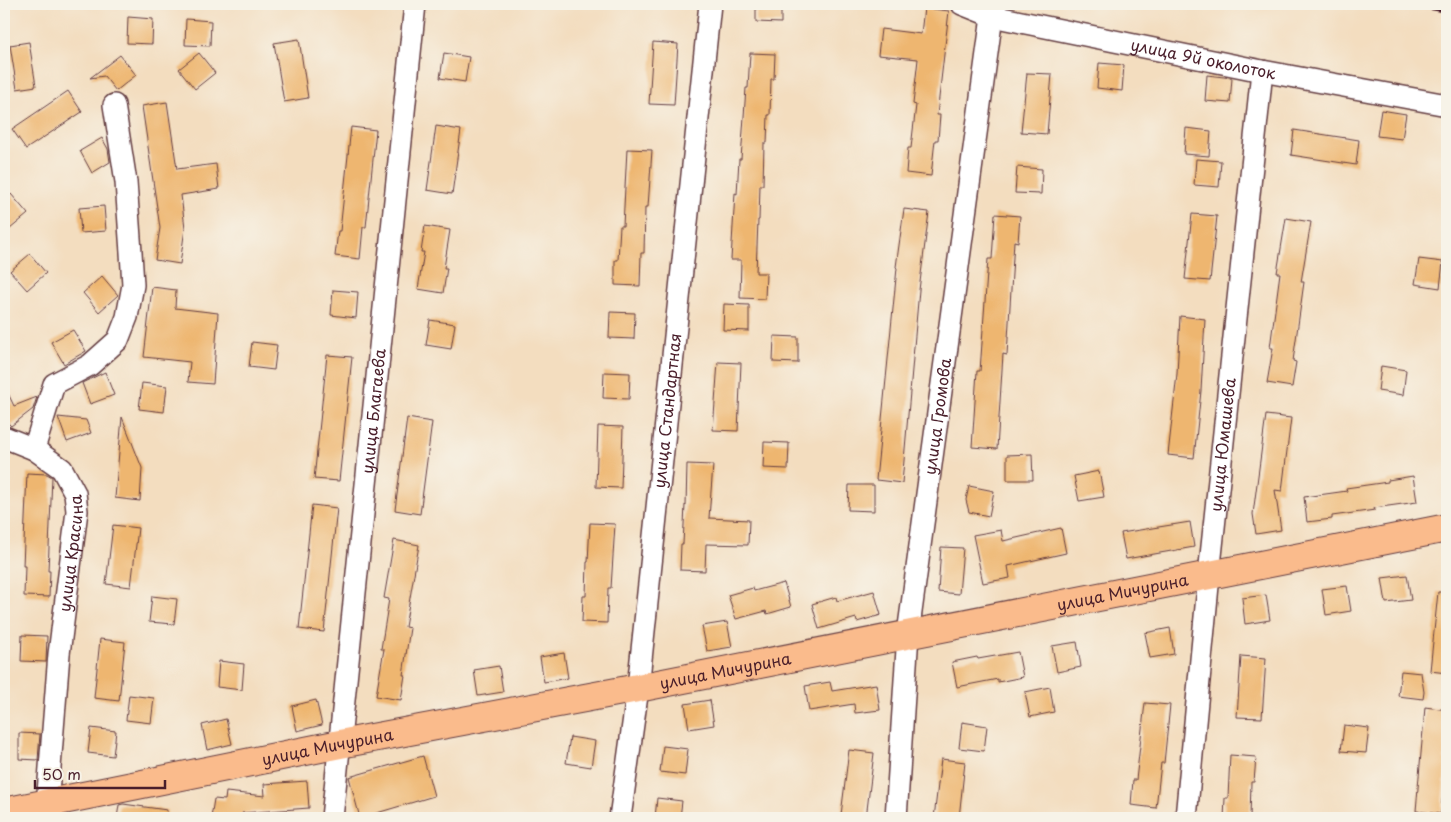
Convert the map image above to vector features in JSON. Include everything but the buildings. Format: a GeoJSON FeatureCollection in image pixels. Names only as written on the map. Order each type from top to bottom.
{"type":"FeatureCollection","features":[{"type":"Feature","properties":{"kind":"main road","name":"улица Мичурина"},"geometry":{"type":"LineString","coordinates":[[4,812],[47,810],[340,744],[638,688],[1447,528]]}},
{"type":"Feature","properties":{"kind":"street","name":"улица Благаева"},"geometry":{"type":"LineString","coordinates":[[332,818],[415,4]]}},
{"type":"Feature","properties":{"kind":"street","name":"улица Стандартная"},"geometry":{"type":"LineString","coordinates":[[620,818],[638,688],[710,4]]}},
{"type":"Feature","properties":{"kind":"street","name":"улица 9й околоток"},"geometry":{"type":"LineString","coordinates":[[962,4],[992,16],[1262,72],[1447,105]]}},
{"type":"Feature","properties":{"kind":"street","name":"улица Громова"},"geometry":{"type":"LineString","coordinates":[[896,818],[908,634],[992,16]]}},
{"type":"Feature","properties":{"kind":"street","name":"улица Юмашева"},"geometry":{"type":"LineString","coordinates":[[1186,818],[1209,575],[1262,72]]}},
{"type":"Feature","properties":{"kind":"street"},"geometry":{"type":"LineString","coordinates":[[34,450],[54,384],[90,365],[118,340],[126,317],[133,285],[132,252],[126,182],[114,105]]}},
{"type":"Feature","properties":{"kind":"street","name":"улица Красина"},"geometry":{"type":"LineString","coordinates":[[4,437],[34,450],[62,469],[75,493],[77,511],[59,654],[47,810]]}},
{"type":"Feature","properties":{"kind":"railway"},"geometry":{"type":"LineString","coordinates":[[1409,4],[1447,11]]}}]}
